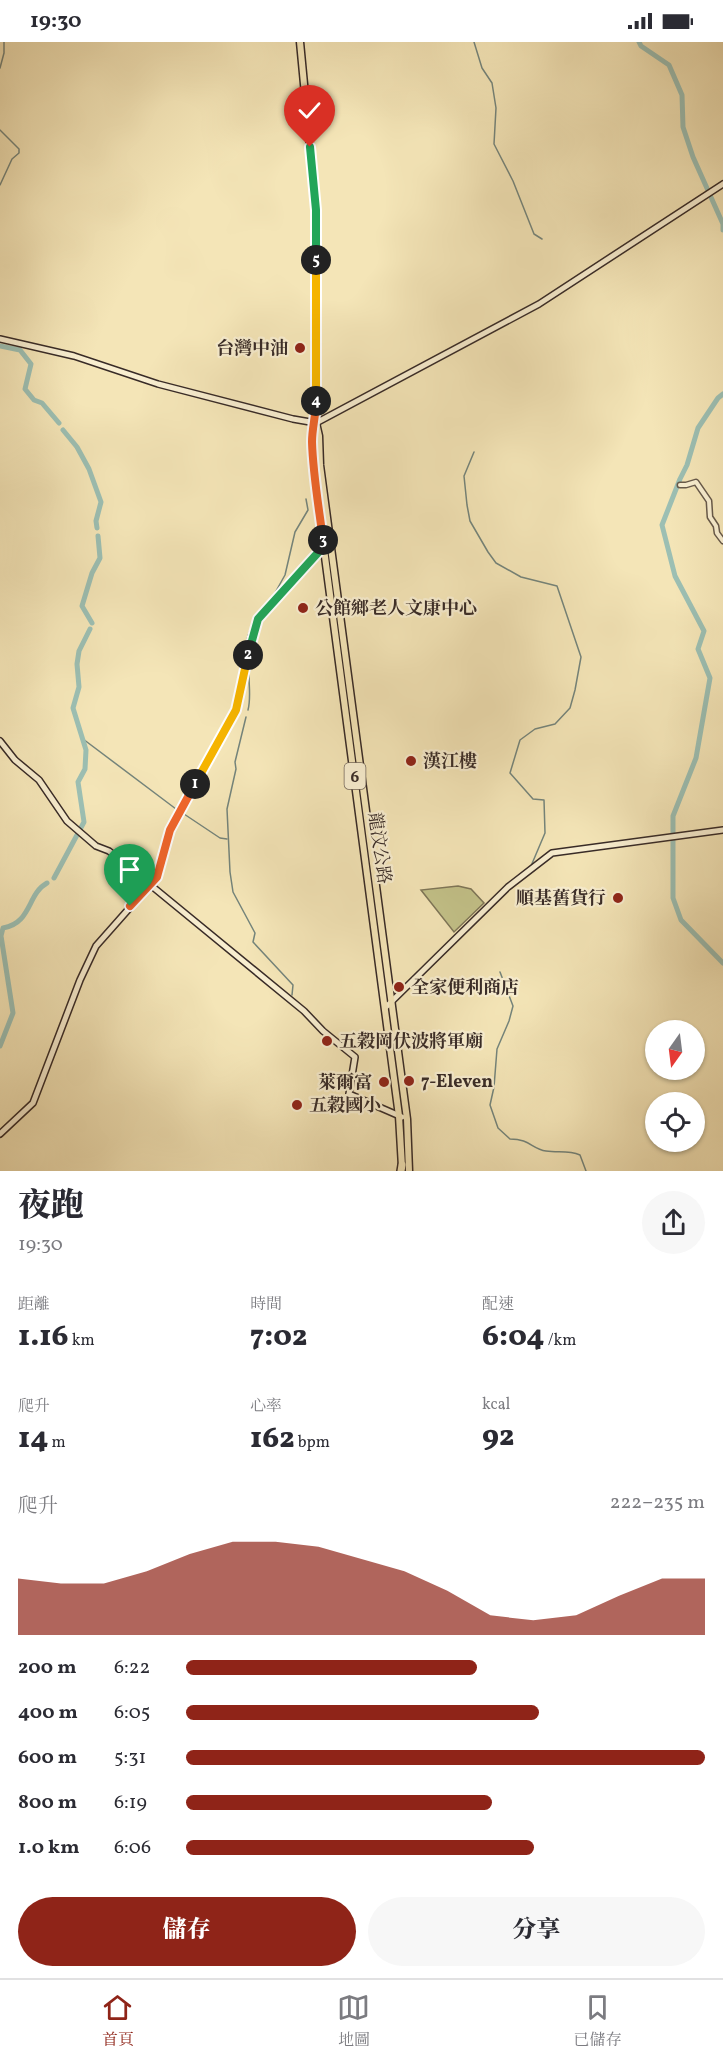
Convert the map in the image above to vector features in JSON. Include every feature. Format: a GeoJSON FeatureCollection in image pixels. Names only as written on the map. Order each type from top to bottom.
{"type":"FeatureCollection","features":[{"type":"Feature","properties":{"kind":"main road","name":"龍汶公路"},"geometry":{"type":"LineString","coordinates":[[300,42],[316,210],[314,466],[327,545],[388,1005],[399,1116],[401,1169]]}},
{"type":"Feature","properties":{"kind":"main road","name":"龍汶公路"},"geometry":{"type":"LineString","coordinates":[[388,1005],[406,1119],[409,1171]]}},
{"type":"Feature","properties":{"kind":"main road"},"geometry":{"type":"LineString","coordinates":[[400,1151],[408,1151]]}},
{"type":"Feature","properties":{"kind":"street"},"geometry":{"type":"LineString","coordinates":[[0,339],[74,356],[158,384],[316,423],[539,304],[723,184]]}},
{"type":"Feature","properties":{"kind":"street"},"geometry":{"type":"LineString","coordinates":[[680,484],[696,482],[709,501],[711,517],[723,541]]}},
{"type":"Feature","properties":{"kind":"street"},"geometry":{"type":"LineString","coordinates":[[0,1134],[33,1103],[80,980],[96,946],[157,877],[170,830],[236,710],[251,637],[258,619],[327,545]]}},
{"type":"Feature","properties":{"kind":"street"},"geometry":{"type":"LineString","coordinates":[[0,741],[15,760],[39,780],[67,821],[77,830],[96,846],[109,851],[304,1011],[323,1031],[355,1057],[349,1094],[406,1119]]}},
{"type":"Feature","properties":{"kind":"street"},"geometry":{"type":"LineString","coordinates":[[388,1005],[508,887],[552,853],[723,830]]}},
{"type":"Feature","properties":{"kind":"shaded area"},"geometry":{"type":"Polygon","coordinates":[[[458,886],[471,889],[484,903],[454,932],[421,890],[458,886]]]}},
{"type":"Feature","properties":{"kind":"waterway"},"geometry":{"type":"LineString","coordinates":[[0,68],[4,42]]}},
{"type":"Feature","properties":{"kind":"waterway"},"geometry":{"type":"LineString","coordinates":[[474,42],[482,68],[492,83],[496,108],[494,144],[513,181],[534,234],[542,239]]}},
{"type":"Feature","properties":{"kind":"waterway"},"geometry":{"type":"LineString","coordinates":[[639,42],[641,46],[669,65],[682,95],[683,127],[693,157],[723,224],[723,230]]}},
{"type":"Feature","properties":{"kind":"waterway"},"geometry":{"type":"LineString","coordinates":[[0,130],[19,149],[19,153],[12,159],[0,185]]}},
{"type":"Feature","properties":{"kind":"waterway"},"geometry":{"type":"LineString","coordinates":[[0,346],[20,350],[31,364],[25,389],[34,400],[42,403],[59,423]]}},
{"type":"Feature","properties":{"kind":"waterway"},"geometry":{"type":"LineString","coordinates":[[723,394],[698,428],[687,465],[662,525],[675,576],[704,631],[698,649],[710,678],[696,758],[673,816],[673,898],[681,920],[723,963]]}},
{"type":"Feature","properties":{"kind":"waterway"},"geometry":{"type":"LineString","coordinates":[[63,430],[77,447],[89,469],[101,502],[96,521],[97,528]]}},
{"type":"Feature","properties":{"kind":"waterway"},"geometry":{"type":"LineString","coordinates":[[474,452],[464,476],[470,521],[496,563],[521,577],[557,586],[581,657],[570,708],[555,724],[535,729],[520,740],[510,773],[533,799],[544,800],[545,833],[531,866]]}},
{"type":"Feature","properties":{"kind":"waterway"},"geometry":{"type":"LineString","coordinates":[[271,600],[285,575],[295,532],[308,510],[306,499]]}},
{"type":"Feature","properties":{"kind":"waterway"},"geometry":{"type":"LineString","coordinates":[[92,623],[82,606],[92,573],[100,558],[98,536]]}},
{"type":"Feature","properties":{"kind":"waterway"},"geometry":{"type":"LineString","coordinates":[[248,710],[251,661],[264,617]]}},
{"type":"Feature","properties":{"kind":"waterway"},"geometry":{"type":"LineString","coordinates":[[54,878],[84,822],[78,782],[85,769],[86,750],[73,708],[79,687],[77,664],[79,651],[90,629]]}},
{"type":"Feature","properties":{"kind":"waterway"},"geometry":{"type":"LineString","coordinates":[[246,717],[227,809],[233,892],[255,933],[253,942],[293,985],[292,995]]}},
{"type":"Feature","properties":{"kind":"waterway"},"geometry":{"type":"LineString","coordinates":[[83,739],[176,809]]}},
{"type":"Feature","properties":{"kind":"waterway"},"geometry":{"type":"LineString","coordinates":[[184,814],[220,838],[227,839]]}},
{"type":"Feature","properties":{"kind":"waterway"},"geometry":{"type":"LineString","coordinates":[[0,1046],[13,1013],[1,936],[3,928],[19,920],[36,894],[47,883]]}},
{"type":"Feature","properties":{"kind":"waterway"},"geometry":{"type":"LineString","coordinates":[[500,972],[513,1006],[497,1049],[490,1105],[498,1128],[510,1139],[522,1141],[541,1150],[580,1155],[586,1171]]}},
{"type":"Feature","properties":{"kind":"place","name":"台灣中油"},"geometry":{"type":"Point","coordinates":[300,348]}},
{"type":"Feature","properties":{"kind":"place","name":"公館鄉老人文康中心"},"geometry":{"type":"Point","coordinates":[303,608]}},
{"type":"Feature","properties":{"kind":"place","name":"漢江樓"},"geometry":{"type":"Point","coordinates":[411,761]}},
{"type":"Feature","properties":{"kind":"place","name":"順基舊貨行"},"geometry":{"type":"Point","coordinates":[618,898]}},
{"type":"Feature","properties":{"kind":"place","name":"全家便利商店"},"geometry":{"type":"Point","coordinates":[399,987]}},
{"type":"Feature","properties":{"kind":"place","name":"五穀岡伏波將軍廟"},"geometry":{"type":"Point","coordinates":[327,1041]}},
{"type":"Feature","properties":{"kind":"place","name":"7-Eleven"},"geometry":{"type":"Point","coordinates":[409,1081]}},
{"type":"Feature","properties":{"kind":"place","name":"萊爾富"},"geometry":{"type":"Point","coordinates":[384,1082]}},
{"type":"Feature","properties":{"kind":"place","name":"五穀國小"},"geometry":{"type":"Point","coordinates":[297,1105]}},
{"type":"Feature","properties":{"kind":"route"},"geometry":{"type":"LineString","coordinates":[[130,906],[157,877],[170,830],[236,710],[251,637],[258,619],[324,546],[312,445],[316,423],[316,210],[310,147]]}}]}
